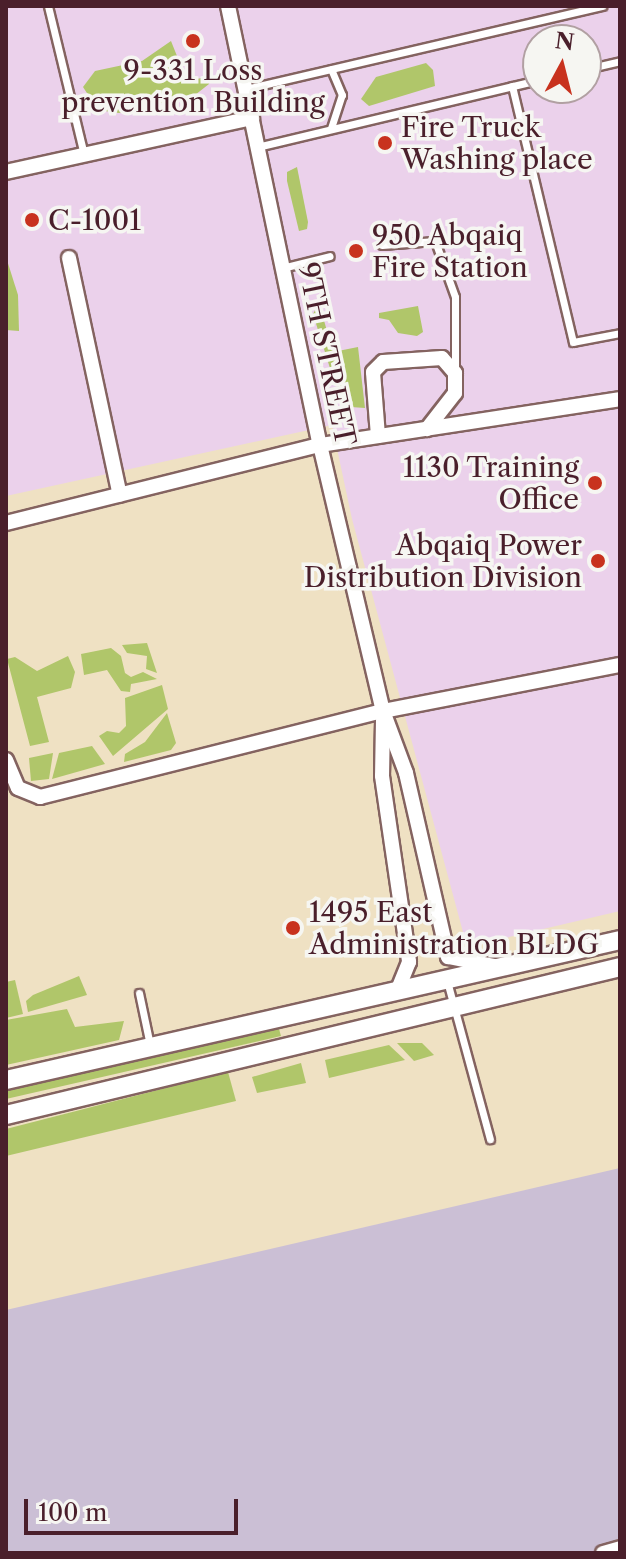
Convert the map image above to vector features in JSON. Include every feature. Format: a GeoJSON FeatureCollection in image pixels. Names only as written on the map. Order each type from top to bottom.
{"type":"FeatureCollection","features":[{"type":"Feature","properties":{"kind":"street","name":"9TH STREET"},"geometry":{"type":"LineString","coordinates":[[228,6],[320,445],[383,711]]}},
{"type":"Feature","properties":{"kind":"street"},"geometry":{"type":"LineString","coordinates":[[6,172],[252,118]]}},
{"type":"Feature","properties":{"kind":"street"},"geometry":{"type":"LineString","coordinates":[[69,258],[120,495]]}},
{"type":"Feature","properties":{"kind":"street"},"geometry":{"type":"LineString","coordinates":[[378,436],[373,372],[383,362],[442,358],[455,373],[455,393],[427,429]]}},
{"type":"Feature","properties":{"kind":"street"},"geometry":{"type":"LineString","coordinates":[[6,523],[320,445],[620,399]]}},
{"type":"Feature","properties":{"kind":"street"},"geometry":{"type":"LineString","coordinates":[[6,760],[18,788],[40,797],[383,711],[620,665]]}},
{"type":"Feature","properties":{"kind":"street"},"geometry":{"type":"LineString","coordinates":[[383,711],[406,773],[448,957],[504,968]]}},
{"type":"Feature","properties":{"kind":"street"},"geometry":{"type":"LineString","coordinates":[[383,711],[382,776],[409,962],[397,992]]}},
{"type":"Feature","properties":{"kind":"street"},"geometry":{"type":"LineString","coordinates":[[6,1080],[620,940]]}},
{"type":"Feature","properties":{"kind":"street"},"geometry":{"type":"LineString","coordinates":[[6,1115],[620,967]]}},
{"type":"Feature","properties":{"kind":"street"},"geometry":{"type":"LineString","coordinates":[[603,1553],[620,1548]]}},
{"type":"Feature","properties":{"kind":"lane"},"geometry":{"type":"LineString","coordinates":[[48,6],[84,155]]}},
{"type":"Feature","properties":{"kind":"lane"},"geometry":{"type":"LineString","coordinates":[[245,89],[602,6]]}},
{"type":"Feature","properties":{"kind":"lane"},"geometry":{"type":"LineString","coordinates":[[331,69],[342,95],[331,128]]}},
{"type":"Feature","properties":{"kind":"lane"},"geometry":{"type":"LineString","coordinates":[[257,147],[522,84]]}},
{"type":"Feature","properties":{"kind":"lane"},"geometry":{"type":"LineString","coordinates":[[512,86],[573,342],[620,333]]}},
{"type":"Feature","properties":{"kind":"lane"},"geometry":{"type":"LineString","coordinates":[[382,245],[435,241],[455,297],[455,373]]}},
{"type":"Feature","properties":{"kind":"lane"},"geometry":{"type":"LineString","coordinates":[[282,268],[330,256]]}},
{"type":"Feature","properties":{"kind":"lane"},"geometry":{"type":"LineString","coordinates":[[447,981],[490,1139]]}},
{"type":"Feature","properties":{"kind":"lane"},"geometry":{"type":"LineString","coordinates":[[139,993],[151,1048]]}},
{"type":"Feature","properties":{"kind":"shaded area"},"geometry":{"type":"Polygon","coordinates":[[[6,6],[620,6],[620,911],[467,947],[352,519],[332,425],[6,496],[6,6]]]}},
{"type":"Feature","properties":{"kind":"shaded area"},"geometry":{"type":"Polygon","coordinates":[[[620,1168],[620,1553],[6,1553],[6,1310],[620,1168]]]}},
{"type":"Feature","properties":{"kind":"green space"},"geometry":{"type":"Polygon","coordinates":[[[171,41],[187,81],[211,76],[209,84],[195,95],[119,113],[98,110],[83,87],[95,71],[142,61],[171,41]]]}},
{"type":"Feature","properties":{"kind":"green space"},"geometry":{"type":"Polygon","coordinates":[[[426,63],[433,70],[435,86],[369,106],[361,99],[376,77],[426,63]]]}},
{"type":"Feature","properties":{"kind":"green space"},"geometry":{"type":"Polygon","coordinates":[[[297,167],[308,222],[307,229],[299,231],[287,181],[287,172],[297,167]]]}},
{"type":"Feature","properties":{"kind":"green space"},"geometry":{"type":"Polygon","coordinates":[[[6,257],[18,295],[19,331],[6,330],[6,257]]]}},
{"type":"Feature","properties":{"kind":"green space"},"geometry":{"type":"Polygon","coordinates":[[[319,303],[333,352],[358,347],[365,408],[351,407],[334,381],[313,314],[319,303]]]}},
{"type":"Feature","properties":{"kind":"green space"},"geometry":{"type":"Polygon","coordinates":[[[418,306],[423,332],[417,336],[398,333],[389,320],[379,318],[379,313],[418,306]]]}},
{"type":"Feature","properties":{"kind":"green space"},"geometry":{"type":"Polygon","coordinates":[[[147,643],[157,673],[146,669],[147,656],[127,653],[122,645],[147,643]]]}},
{"type":"Feature","properties":{"kind":"green space"},"geometry":{"type":"Polygon","coordinates":[[[111,648],[121,656],[125,673],[131,677],[143,672],[157,679],[131,684],[130,692],[121,691],[107,670],[84,675],[81,654],[111,648]]]}},
{"type":"Feature","properties":{"kind":"green space"},"geometry":{"type":"Polygon","coordinates":[[[68,656],[75,672],[71,688],[37,697],[49,742],[30,746],[7,659],[15,657],[37,671],[68,656]]]}},
{"type":"Feature","properties":{"kind":"green space"},"geometry":{"type":"Polygon","coordinates":[[[162,685],[168,709],[113,756],[99,736],[107,731],[119,733],[126,726],[125,698],[162,685]]]}},
{"type":"Feature","properties":{"kind":"green space"},"geometry":{"type":"Polygon","coordinates":[[[167,713],[176,743],[171,750],[124,762],[125,754],[145,742],[167,713]]]}},
{"type":"Feature","properties":{"kind":"green space"},"geometry":{"type":"Polygon","coordinates":[[[92,746],[105,764],[52,779],[59,753],[92,746]]]}},
{"type":"Feature","properties":{"kind":"green space"},"geometry":{"type":"Polygon","coordinates":[[[53,753],[49,779],[31,781],[29,758],[53,753]]]}},
{"type":"Feature","properties":{"kind":"green space"},"geometry":{"type":"Polygon","coordinates":[[[79,976],[87,995],[28,1012],[26,1001],[33,995],[79,976]]]}},
{"type":"Feature","properties":{"kind":"green space"},"geometry":{"type":"Polygon","coordinates":[[[15,980],[23,1014],[6,1018],[6,982],[15,980]]]}},
{"type":"Feature","properties":{"kind":"green space"},"geometry":{"type":"Polygon","coordinates":[[[67,1009],[75,1027],[124,1021],[119,1040],[6,1065],[6,1020],[67,1009]]]}},
{"type":"Feature","properties":{"kind":"green space"},"geometry":{"type":"Polygon","coordinates":[[[279,1029],[281,1036],[6,1099],[6,1086],[279,1029]]]}},
{"type":"Feature","properties":{"kind":"green space"},"geometry":{"type":"Polygon","coordinates":[[[397,1043],[422,1043],[434,1055],[414,1061],[397,1043]]]}},
{"type":"Feature","properties":{"kind":"green space"},"geometry":{"type":"Polygon","coordinates":[[[389,1045],[405,1060],[329,1078],[325,1060],[389,1045]]]}},
{"type":"Feature","properties":{"kind":"green space"},"geometry":{"type":"Polygon","coordinates":[[[301,1063],[306,1083],[257,1093],[252,1077],[301,1063]]]}},
{"type":"Feature","properties":{"kind":"green space"},"geometry":{"type":"Polygon","coordinates":[[[228,1072],[236,1101],[6,1156],[6,1129],[228,1072]]]}},
{"type":"Feature","properties":{"kind":"place","name":"9-331 Loss prevention Building"},"geometry":{"type":"Point","coordinates":[193,41]}},
{"type":"Feature","properties":{"kind":"place","name":"Fire Truck Washing place"},"geometry":{"type":"Point","coordinates":[385,143]}},
{"type":"Feature","properties":{"kind":"place","name":"C-1001"},"geometry":{"type":"Point","coordinates":[32,220]}},
{"type":"Feature","properties":{"kind":"place","name":"950 Abqaiq Fire Station"},"geometry":{"type":"Point","coordinates":[356,251]}},
{"type":"Feature","properties":{"kind":"place","name":"1130 Training Office"},"geometry":{"type":"Point","coordinates":[595,483]}},
{"type":"Feature","properties":{"kind":"place","name":"Abqaiq Power Distribution Division"},"geometry":{"type":"Point","coordinates":[598,561]}},
{"type":"Feature","properties":{"kind":"place","name":"1495 East Administration BLDG"},"geometry":{"type":"Point","coordinates":[293,928]}}]}
